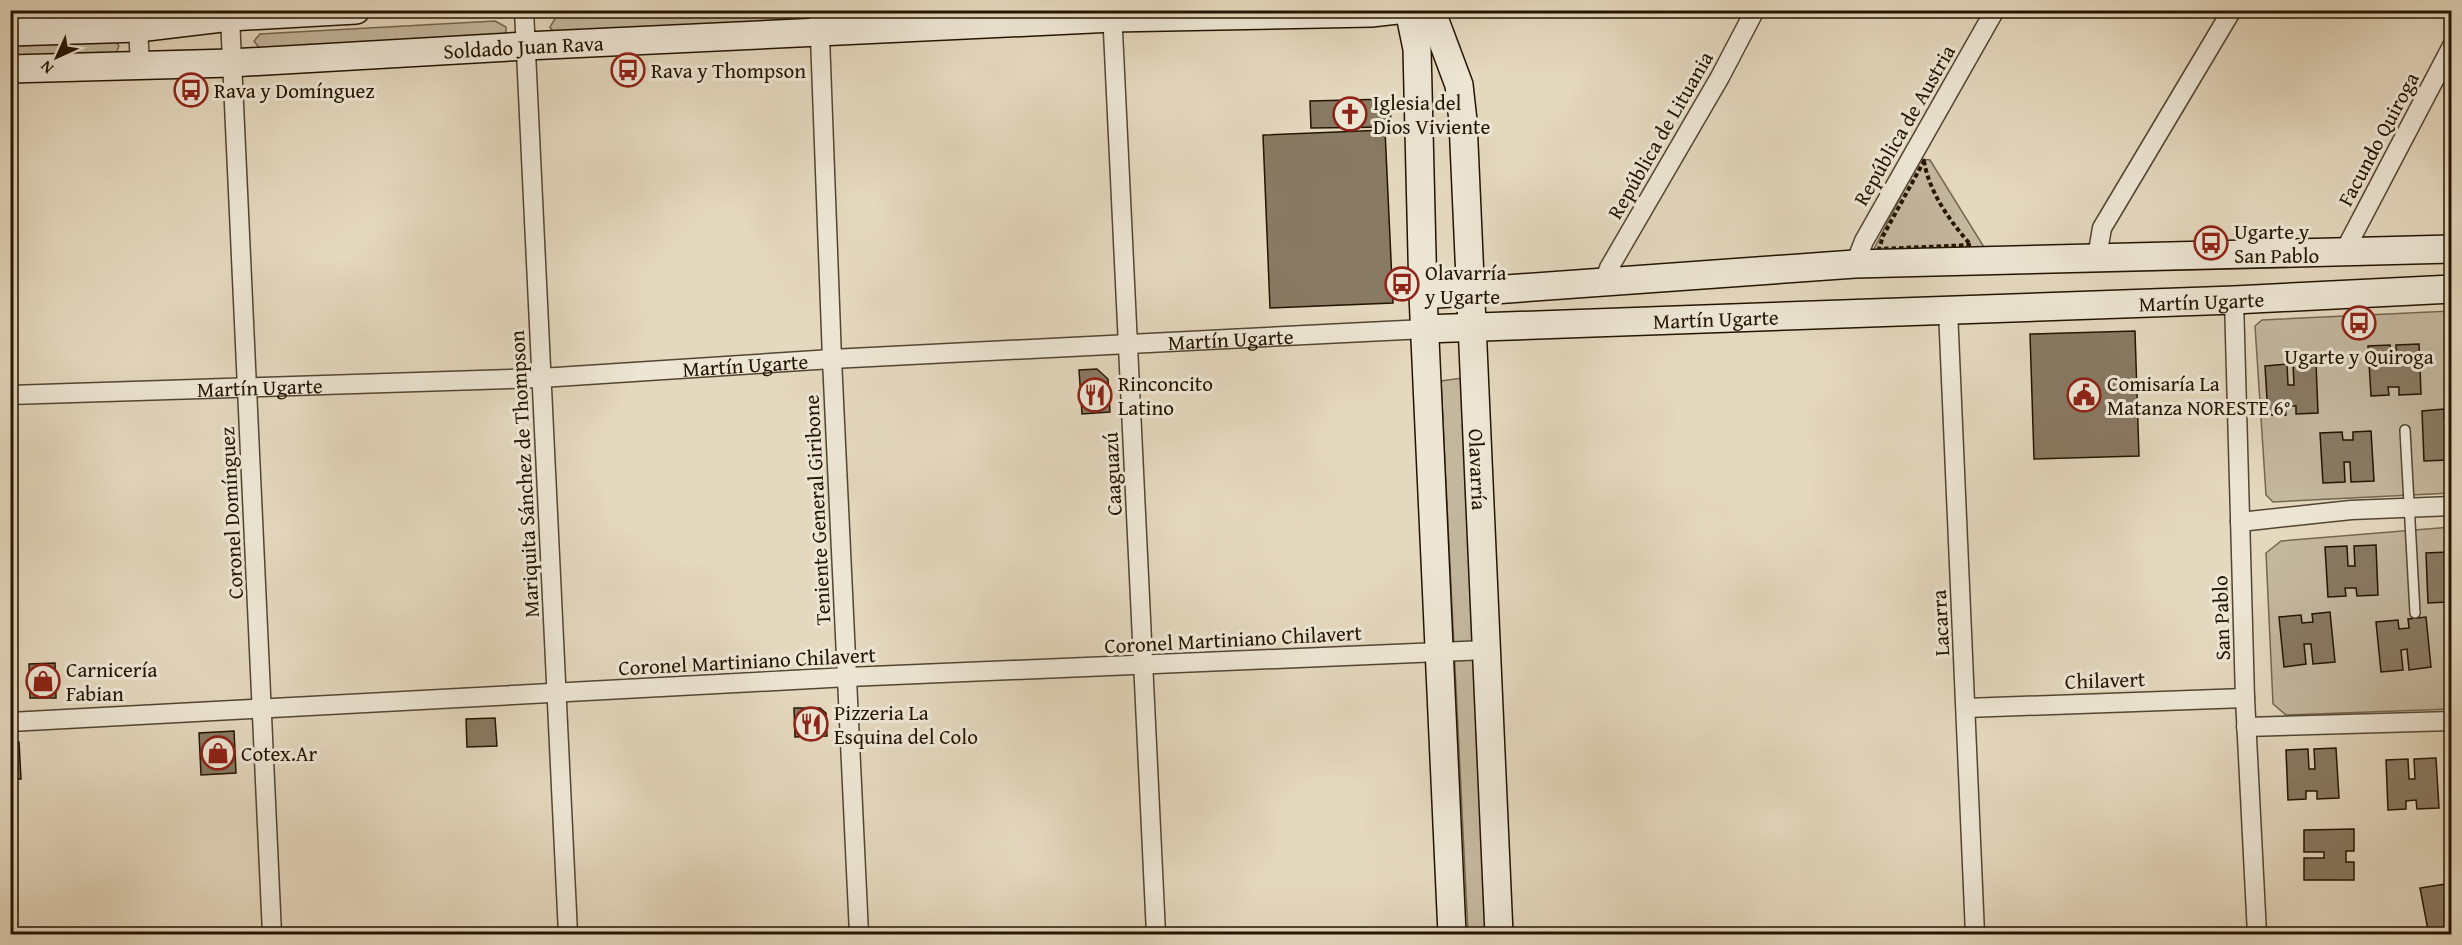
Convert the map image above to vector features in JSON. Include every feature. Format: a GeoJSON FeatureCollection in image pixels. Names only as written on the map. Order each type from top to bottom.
{"type":"FeatureCollection","features":[{"type":"Feature","properties":{"kind":"street"},"geometry":{"type":"LineString","coordinates":[[10,32],[140,19],[356,10]]}},
{"type":"Feature","properties":{"kind":"street","name":"Mariquita Sánchez de Thompson"},"geometry":{"type":"LineString","coordinates":[[524,10],[568,934]]}},
{"type":"Feature","properties":{"kind":"street","name":"Soldado Juan Rava"},"geometry":{"type":"LineString","coordinates":[[10,69],[231,63],[526,46],[819,21],[1113,14],[1371,13],[1397,10]]}},
{"type":"Feature","properties":{"kind":"street"},"geometry":{"type":"LineString","coordinates":[[1409,10],[1417,50],[1423,295],[1452,934]]}},
{"type":"Feature","properties":{"kind":"street","name":"Olavarría"},"geometry":{"type":"LineString","coordinates":[[1431,10],[1459,85],[1462,103],[1499,934]]}},
{"type":"Feature","properties":{"kind":"street","name":"República de Lituania"},"geometry":{"type":"LineString","coordinates":[[1604,282],[1609,268],[1720,77],[1755,10]]}},
{"type":"Feature","properties":{"kind":"street","name":"República de Austria"},"geometry":{"type":"LineString","coordinates":[[1855,264],[1864,241],[1995,10]]}},
{"type":"Feature","properties":{"kind":"street"},"geometry":{"type":"LineString","coordinates":[[2097,257],[2102,228],[2232,10]]}},
{"type":"Feature","properties":{"kind":"street","name":"Caaguazú"},"geometry":{"type":"LineString","coordinates":[[1113,14],[1156,934]]}},
{"type":"Feature","properties":{"kind":"street","name":"Coronel Domínguez"},"geometry":{"type":"LineString","coordinates":[[230,17],[272,934]]}},
{"type":"Feature","properties":{"kind":"street"},"geometry":{"type":"LineString","coordinates":[[140,19],[140,64]]}},
{"type":"Feature","properties":{"kind":"street","name":"Teniente General Giribone"},"geometry":{"type":"LineString","coordinates":[[819,21],[832,359],[859,934]]}},
{"type":"Feature","properties":{"kind":"street","name":"Facundo Quiroga"},"geometry":{"type":"LineString","coordinates":[[2344,252],[2451,46]]}},
{"type":"Feature","properties":{"kind":"street","name":"Martín Ugarte"},"geometry":{"type":"LineString","coordinates":[[1423,295],[1855,264],[2451,249]]}},
{"type":"Feature","properties":{"kind":"street","name":"Martín Ugarte"},"geometry":{"type":"LineString","coordinates":[[10,395],[541,378],[832,359],[1425,329],[1471,330],[2234,300],[2451,289]]}},
{"type":"Feature","properties":{"kind":"street","name":"San Pablo"},"geometry":{"type":"LineString","coordinates":[[2234,300],[2246,727],[2257,934]]}},
{"type":"Feature","properties":{"kind":"street","name":"Lacarra"},"geometry":{"type":"LineString","coordinates":[[1948,310],[1975,934]]}},
{"type":"Feature","properties":{"kind":"street"},"geometry":{"type":"LineString","coordinates":[[2240,522],[2351,510],[2451,506]]}},
{"type":"Feature","properties":{"kind":"street","name":"Coronel Martiniano Chilavert"},"geometry":{"type":"LineString","coordinates":[[10,722],[848,677],[1486,650]]}},
{"type":"Feature","properties":{"kind":"street","name":"Chilavert"},"geometry":{"type":"LineString","coordinates":[[1966,708],[2245,698]]}},
{"type":"Feature","properties":{"kind":"street"},"geometry":{"type":"LineString","coordinates":[[2246,727],[2451,720]]}},
{"type":"Feature","properties":{"kind":"lane"},"geometry":{"type":"LineString","coordinates":[[2405,430],[2415,613]]}},
{"type":"Feature","properties":{"kind":"path"},"geometry":{"type":"LineString","coordinates":[[1924,161],[1926,175],[1938,198],[1971,245],[1879,249],[1878,247],[1924,161]]}},
{"type":"Feature","properties":{"kind":"shaded area"},"geometry":{"type":"Polygon","coordinates":[[[700,10],[803,10],[805,15],[802,20],[553,32],[550,27],[556,17],[700,10]]]}},
{"type":"Feature","properties":{"kind":"shaded area"},"geometry":{"type":"Polygon","coordinates":[[[849,10],[1072,11],[851,19],[847,15],[849,10]]]}},
{"type":"Feature","properties":{"kind":"shaded area"},"geometry":{"type":"Polygon","coordinates":[[[495,21],[506,27],[506,34],[260,49],[254,41],[260,34],[495,21]]]}},
{"type":"Feature","properties":{"kind":"shaded area"},"geometry":{"type":"Polygon","coordinates":[[[115,41],[119,46],[116,54],[11,61],[10,44],[115,41]]]}},
{"type":"Feature","properties":{"kind":"shaded area"},"geometry":{"type":"Polygon","coordinates":[[[1920,159],[1930,160],[1984,247],[1877,255],[1874,249],[1920,159]]]}},
{"type":"Feature","properties":{"kind":"shaded area"},"geometry":{"type":"Polygon","coordinates":[[[2451,311],[2451,493],[2273,502],[2266,495],[2255,326],[2262,320],[2451,311]]]}},
{"type":"Feature","properties":{"kind":"shaded area"},"geometry":{"type":"Polygon","coordinates":[[[1462,378],[1486,934],[1468,934],[1441,381],[1462,378]]]}},
{"type":"Feature","properties":{"kind":"shaded area"},"geometry":{"type":"Polygon","coordinates":[[[2451,527],[2451,709],[2286,715],[2273,704],[2266,553],[2281,541],[2451,527]]]}},
{"type":"Feature","properties":{"kind":"building","name":"Iglesia del Dios Viviente"},"geometry":{"type":"Polygon","coordinates":[[[1390,99],[1391,127],[1311,128],[1310,101],[1390,99]]]}},
{"type":"Feature","properties":{"kind":"building"},"geometry":{"type":"Polygon","coordinates":[[[1385,130],[1393,303],[1270,308],[1263,135],[1385,130]]]}},
{"type":"Feature","properties":{"kind":"building","name":"Comisaría La Matanza NORESTE 6°"},"geometry":{"type":"Polygon","coordinates":[[[2135,331],[2139,456],[2034,459],[2030,334],[2135,331]]]}},
{"type":"Feature","properties":{"kind":"building"},"geometry":{"type":"Polygon","coordinates":[[[2419,344],[2421,394],[2399,395],[2399,387],[2388,387],[2389,395],[2371,396],[2368,346],[2390,345],[2391,365],[2397,365],[2396,345],[2419,344]]]}},
{"type":"Feature","properties":{"kind":"building"},"geometry":{"type":"Polygon","coordinates":[[[2316,363],[2318,413],[2296,414],[2296,406],[2285,406],[2286,415],[2268,415],[2265,366],[2287,364],[2288,385],[2294,385],[2293,364],[2316,363]]]}},
{"type":"Feature","properties":{"kind":"building","name":"Rinconcito Latino"},"geometry":{"type":"Polygon","coordinates":[[[1097,369],[1108,379],[1110,412],[1082,414],[1079,370],[1097,369]]]}},
{"type":"Feature","properties":{"kind":"building"},"geometry":{"type":"Polygon","coordinates":[[[2444,409],[2444,418],[2452,418],[2452,439],[2445,440],[2447,460],[2424,461],[2422,411],[2444,409]]]}},
{"type":"Feature","properties":{"kind":"building"},"geometry":{"type":"Polygon","coordinates":[[[2371,431],[2374,481],[2351,482],[2350,462],[2344,462],[2345,482],[2323,483],[2320,433],[2342,432],[2343,440],[2353,440],[2353,432],[2371,431]]]}},
{"type":"Feature","properties":{"kind":"building"},"geometry":{"type":"Polygon","coordinates":[[[2376,545],[2378,595],[2357,596],[2356,588],[2345,588],[2346,596],[2328,597],[2325,547],[2347,546],[2348,566],[2355,566],[2354,546],[2376,545]]]}},
{"type":"Feature","properties":{"kind":"building"},"geometry":{"type":"Polygon","coordinates":[[[2448,552],[2452,594],[2446,594],[2447,602],[2428,603],[2426,553],[2448,552]]]}},
{"type":"Feature","properties":{"kind":"building"},"geometry":{"type":"Polygon","coordinates":[[[2330,612],[2335,662],[2313,664],[2311,644],[2304,644],[2306,664],[2284,667],[2279,617],[2301,615],[2302,623],[2313,622],[2312,614],[2330,612]]]}},
{"type":"Feature","properties":{"kind":"building"},"geometry":{"type":"Polygon","coordinates":[[[2426,617],[2431,667],[2409,670],[2407,649],[2401,650],[2403,670],[2381,672],[2376,622],[2398,620],[2399,629],[2409,628],[2408,619],[2426,617]]]}},
{"type":"Feature","properties":{"kind":"building","name":"Carnicería Fabian"},"geometry":{"type":"Polygon","coordinates":[[[55,663],[56,698],[30,698],[29,664],[55,663]]]}},
{"type":"Feature","properties":{"kind":"building","name":"Pizzeria La Esquina del Colo"},"geometry":{"type":"Polygon","coordinates":[[[794,708],[820,708],[826,713],[827,736],[795,737],[794,708]]]}},
{"type":"Feature","properties":{"kind":"building"},"geometry":{"type":"Polygon","coordinates":[[[495,718],[497,746],[467,747],[466,719],[495,718]]]}},
{"type":"Feature","properties":{"kind":"building","name":"Cotex.Ar"},"geometry":{"type":"Polygon","coordinates":[[[234,731],[236,773],[201,775],[199,733],[234,731]]]}},
{"type":"Feature","properties":{"kind":"building"},"geometry":{"type":"Polygon","coordinates":[[[19,742],[21,779],[10,779],[10,743],[19,742]]]}},
{"type":"Feature","properties":{"kind":"building"},"geometry":{"type":"Polygon","coordinates":[[[2336,748],[2339,798],[2317,799],[2317,791],[2306,791],[2306,799],[2288,800],[2286,750],[2308,749],[2309,769],[2315,769],[2314,749],[2336,748]]]}},
{"type":"Feature","properties":{"kind":"building"},"geometry":{"type":"Polygon","coordinates":[[[2436,758],[2439,808],[2417,809],[2416,800],[2406,801],[2406,809],[2388,810],[2386,760],[2408,759],[2409,779],[2415,779],[2414,759],[2436,758]]]}},
{"type":"Feature","properties":{"kind":"building"},"geometry":{"type":"Polygon","coordinates":[[[2354,829],[2354,851],[2346,851],[2346,862],[2354,862],[2354,880],[2304,880],[2304,858],[2324,858],[2324,852],[2304,852],[2304,830],[2354,829]]]}},
{"type":"Feature","properties":{"kind":"building"},"geometry":{"type":"Polygon","coordinates":[[[2452,883],[2452,926],[2428,930],[2420,888],[2452,883]]]}},
{"type":"Feature","properties":{"kind":"place","name":"Rava y Thompson"},"geometry":{"type":"Point","coordinates":[628,70]}},
{"type":"Feature","properties":{"kind":"place","name":"Rava y Domínguez"},"geometry":{"type":"Point","coordinates":[191,90]}},
{"type":"Feature","properties":{"kind":"place","name":"Iglesia del Dios Viviente"},"geometry":{"type":"Point","coordinates":[1350,114]}},
{"type":"Feature","properties":{"kind":"place","name":"Ugarte y San Pablo"},"geometry":{"type":"Point","coordinates":[2211,243]}},
{"type":"Feature","properties":{"kind":"place","name":"Olavarría y Ugarte"},"geometry":{"type":"Point","coordinates":[1402,284]}},
{"type":"Feature","properties":{"kind":"place","name":"Ugarte y Quiroga"},"geometry":{"type":"Point","coordinates":[2359,323]}},
{"type":"Feature","properties":{"kind":"place","name":"Rinconcito Latino"},"geometry":{"type":"Point","coordinates":[1095,395]}},
{"type":"Feature","properties":{"kind":"place","name":"Comisaría La Matanza NORESTE 6°"},"geometry":{"type":"Point","coordinates":[2084,395]}},
{"type":"Feature","properties":{"kind":"place","name":"Carnicería Fabian"},"geometry":{"type":"Point","coordinates":[43,681]}},
{"type":"Feature","properties":{"kind":"place","name":"Pizzeria La Esquina del Colo"},"geometry":{"type":"Point","coordinates":[811,724]}},
{"type":"Feature","properties":{"kind":"place","name":"Cotex.Ar"},"geometry":{"type":"Point","coordinates":[218,753]}}]}
